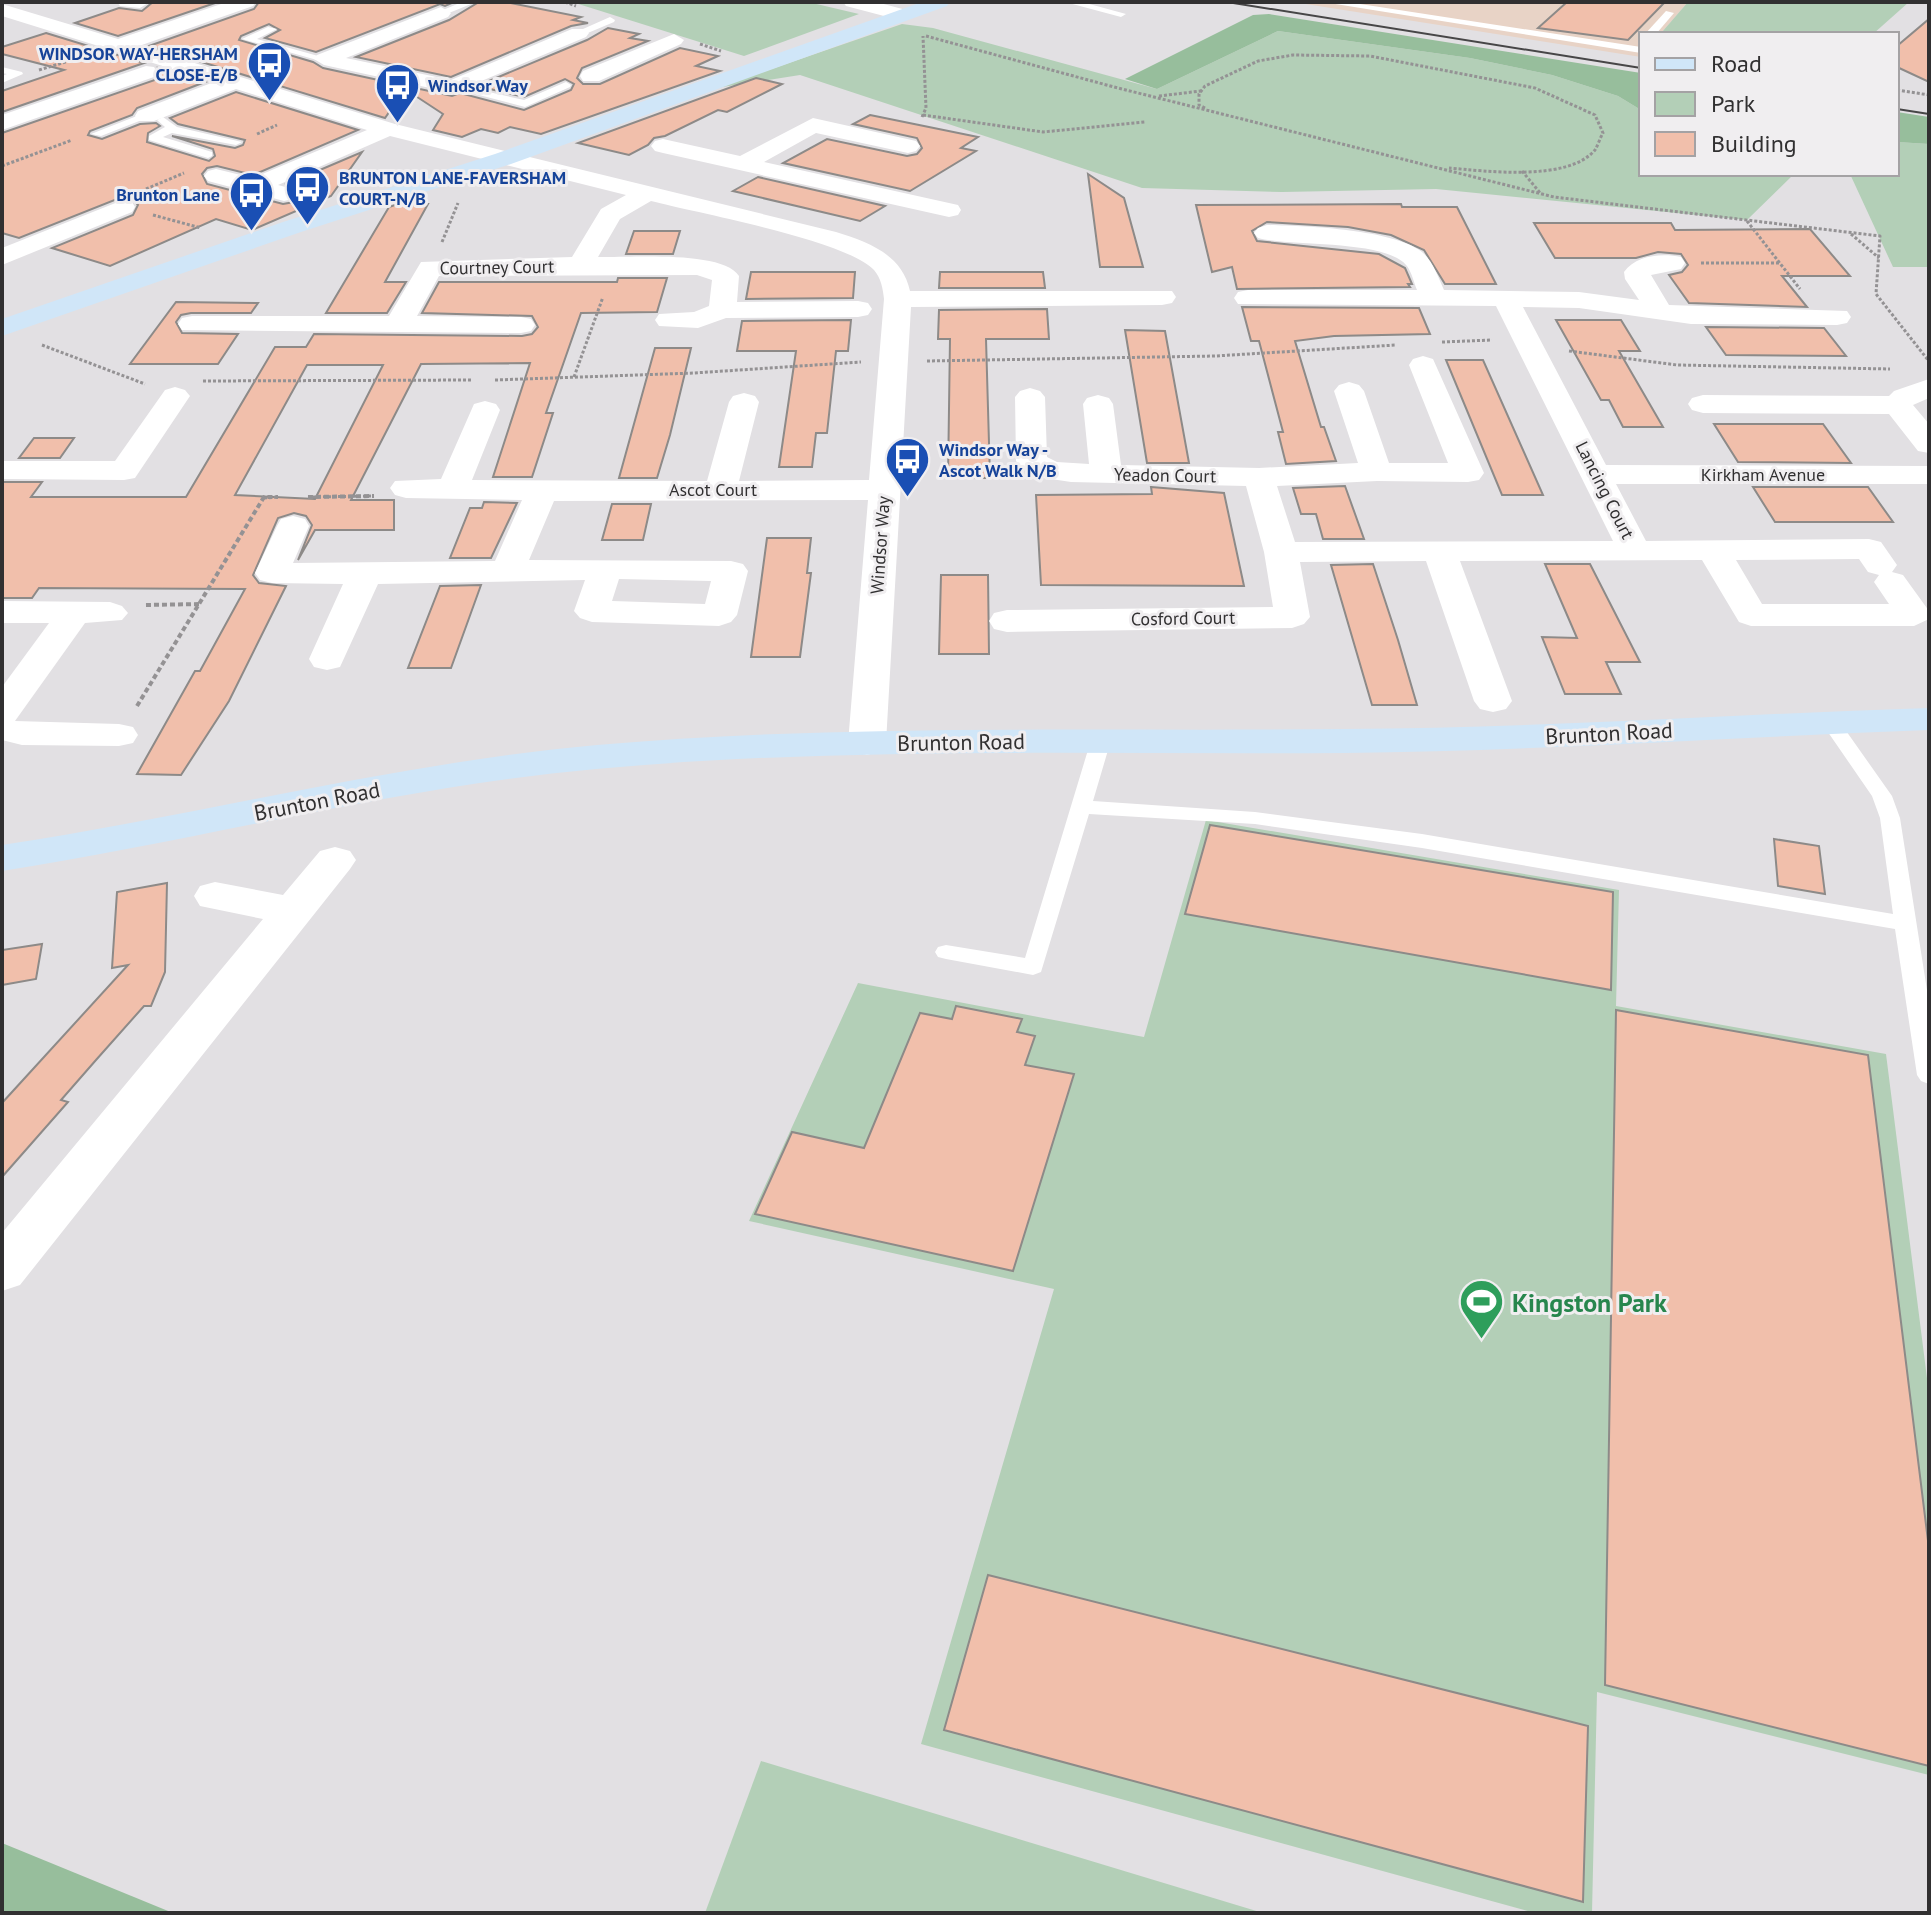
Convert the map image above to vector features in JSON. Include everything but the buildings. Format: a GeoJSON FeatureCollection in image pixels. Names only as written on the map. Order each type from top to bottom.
{"type":"FeatureCollection","features":[{"type":"Feature","properties":{"kind":"street"},"geometry":{"type":"LineString","coordinates":[[127,2],[140,2]]}},
{"type":"Feature","properties":{"kind":"street"},"geometry":{"type":"LineString","coordinates":[[116,47],[246,2]]}},
{"type":"Feature","properties":{"kind":"street"},"geometry":{"type":"LineString","coordinates":[[854,2],[903,15]]}},
{"type":"Feature","properties":{"kind":"street"},"geometry":{"type":"LineString","coordinates":[[2,328],[292,227],[503,159],[940,2]]}},
{"type":"Feature","properties":{"kind":"street","name":"Windsor Way"},"geometry":{"type":"LineString","coordinates":[[2,10],[388,129],[856,246],[883,261],[897,285],[898,299],[867,743]]}},
{"type":"Feature","properties":{"kind":"street"},"geometry":{"type":"LineString","coordinates":[[324,59],[441,13]]}},
{"type":"Feature","properties":{"kind":"street"},"geometry":{"type":"LineString","coordinates":[[11,35],[45,24]]}},
{"type":"Feature","properties":{"kind":"street"},"geometry":{"type":"LineString","coordinates":[[591,76],[674,40]]}},
{"type":"Feature","properties":{"kind":"street"},"geometry":{"type":"LineString","coordinates":[[324,59],[453,87],[551,45],[586,46],[628,60]]}},
{"type":"Feature","properties":{"kind":"street"},"geometry":{"type":"LineString","coordinates":[[2,124],[146,72]]}},
{"type":"Feature","properties":{"kind":"street"},"geometry":{"type":"LineString","coordinates":[[311,107],[393,74]]}},
{"type":"Feature","properties":{"kind":"street"},"geometry":{"type":"LineString","coordinates":[[74,98],[160,122],[232,83]]}},
{"type":"Feature","properties":{"kind":"street"},"geometry":{"type":"LineString","coordinates":[[883,140],[922,116]]}},
{"type":"Feature","properties":{"kind":"street"},"geometry":{"type":"LineString","coordinates":[[2,124],[57,140]]}},
{"type":"Feature","properties":{"kind":"street"},"geometry":{"type":"LineString","coordinates":[[743,164],[813,125],[908,146]]}},
{"type":"Feature","properties":{"kind":"street"},"geometry":{"type":"LineString","coordinates":[[255,186],[388,129]]}},
{"type":"Feature","properties":{"kind":"street"},"geometry":{"type":"LineString","coordinates":[[663,146],[949,210]]}},
{"type":"Feature","properties":{"kind":"street"},"geometry":{"type":"LineString","coordinates":[[207,166],[255,186],[297,197]]}},
{"type":"Feature","properties":{"kind":"street"},"geometry":{"type":"LineString","coordinates":[[794,230],[860,190]]}},
{"type":"Feature","properties":{"kind":"street","name":"Courtney Court"},"geometry":{"type":"LineString","coordinates":[[581,265],[610,214],[647,193]]}},
{"type":"Feature","properties":{"kind":"street"},"geometry":{"type":"LineString","coordinates":[[2,257],[123,207]]}},
{"type":"Feature","properties":{"kind":"street"},"geometry":{"type":"LineString","coordinates":[[1267,233],[1307,233],[1399,251],[1416,260],[1434,298]]}},
{"type":"Feature","properties":{"kind":"street"},"geometry":{"type":"LineString","coordinates":[[1659,310],[1638,279],[1637,272],[1652,264],[1672,263]]}},
{"type":"Feature","properties":{"kind":"street","name":"Courtney Court"},"geometry":{"type":"LineString","coordinates":[[398,325],[430,268],[581,265],[700,267],[726,276],[722,310]]}},
{"type":"Feature","properties":{"kind":"street"},"geometry":{"type":"LineString","coordinates":[[898,299],[1162,297]]}},
{"type":"Feature","properties":{"kind":"street"},"geometry":{"type":"LineString","coordinates":[[1248,298],[1579,300],[1702,316],[1829,317]]}},
{"type":"Feature","properties":{"kind":"street","name":"Lancing Court"},"geometry":{"type":"LineString","coordinates":[[1281,552],[1635,551],[1505,298]]}},
{"type":"Feature","properties":{"kind":"street"},"geometry":{"type":"LineString","coordinates":[[669,320],[698,320],[722,310],[858,309]]}},
{"type":"Feature","properties":{"kind":"street"},"geometry":{"type":"LineString","coordinates":[[192,324],[521,325]]}},
{"type":"Feature","properties":{"kind":"street","name":"Yeadon Court"},"geometry":{"type":"LineString","coordinates":[[1030,397],[1032,461],[1049,470],[1259,477],[1377,472],[1468,473],[1423,365]]}},
{"type":"Feature","properties":{"kind":"street"},"geometry":{"type":"LineString","coordinates":[[1703,404],[1897,405],[1904,397],[1929,388]]}},
{"type":"Feature","properties":{"kind":"street"},"geometry":{"type":"LineString","coordinates":[[1349,391],[1377,472]]}},
{"type":"Feature","properties":{"kind":"street"},"geometry":{"type":"LineString","coordinates":[[2,470],[124,471],[175,396]]}},
{"type":"Feature","properties":{"kind":"street"},"geometry":{"type":"LineString","coordinates":[[721,488],[744,402]]}},
{"type":"Feature","properties":{"kind":"street"},"geometry":{"type":"LineString","coordinates":[[1098,404],[1106,473]]}},
{"type":"Feature","properties":{"kind":"street"},"geometry":{"type":"LineString","coordinates":[[1897,405],[1929,444]]}},
{"type":"Feature","properties":{"kind":"street"},"geometry":{"type":"LineString","coordinates":[[453,488],[485,410]]}},
{"type":"Feature","properties":{"kind":"street","name":"Kirkham Avenue"},"geometry":{"type":"LineString","coordinates":[[1597,474],[1929,475]]}},
{"type":"Feature","properties":{"kind":"street"},"geometry":{"type":"LineString","coordinates":[[1259,477],[1281,552]]}},
{"type":"Feature","properties":{"kind":"street","name":"Ascot Court"},"geometry":{"type":"LineString","coordinates":[[406,488],[542,491],[721,488],[884,490]]}},
{"type":"Feature","properties":{"kind":"street"},"geometry":{"type":"LineString","coordinates":[[508,571],[542,491]]}},
{"type":"Feature","properties":{"kind":"street"},"geometry":{"type":"LineString","coordinates":[[290,507],[272,573],[605,569],[592,611],[719,615],[731,571]]}},
{"type":"Feature","properties":{"kind":"street"},"geometry":{"type":"LineString","coordinates":[[1635,551],[1713,550],[1869,549],[1914,615],[1751,615],[1713,550]]}},
{"type":"Feature","properties":{"kind":"street"},"geometry":{"type":"LineString","coordinates":[[1439,551],[1493,701]]}},
{"type":"Feature","properties":{"kind":"street","name":"Cosford Court"},"geometry":{"type":"LineString","coordinates":[[1007,621],[1292,617],[1281,552]]}},
{"type":"Feature","properties":{"kind":"street"},"geometry":{"type":"LineString","coordinates":[[327,659],[365,574]]}},
{"type":"Feature","properties":{"kind":"street"},"geometry":{"type":"LineString","coordinates":[[2,612],[93,613]]}},
{"type":"Feature","properties":{"kind":"street"},"geometry":{"type":"LineString","coordinates":[[2,713],[93,613]]}},
{"type":"Feature","properties":{"kind":"street","name":"Brunton Road"},"geometry":{"type":"LineString","coordinates":[[2,858],[146,835],[454,774],[671,751],[867,743],[1493,738],[1929,719]]}},
{"type":"Feature","properties":{"kind":"street"},"geometry":{"type":"LineString","coordinates":[[2,729],[22,734],[119,735]]}},
{"type":"Feature","properties":{"kind":"street"},"geometry":{"type":"LineString","coordinates":[[2,1270],[335,860]]}},
{"type":"Feature","properties":{"kind":"street"},"geometry":{"type":"LineString","coordinates":[[215,896],[293,911]]}},
{"type":"Feature","properties":{"kind":"lane"},"geometry":{"type":"LineString","coordinates":[[441,13],[469,2]]}},
{"type":"Feature","properties":{"kind":"lane"},"geometry":{"type":"LineString","coordinates":[[1070,2],[1121,14]]}},
{"type":"Feature","properties":{"kind":"lane"},"geometry":{"type":"LineString","coordinates":[[1328,2],[1639,48]]}},
{"type":"Feature","properties":{"kind":"lane"},"geometry":{"type":"LineString","coordinates":[[1652,32],[1669,13]]}},
{"type":"Feature","properties":{"kind":"lane"},"geometry":{"type":"LineString","coordinates":[[586,46],[610,20]]}},
{"type":"Feature","properties":{"kind":"lane"},"geometry":{"type":"LineString","coordinates":[[272,29],[247,39],[324,59]]}},
{"type":"Feature","properties":{"kind":"lane"},"geometry":{"type":"LineString","coordinates":[[2,70],[18,74]]}},
{"type":"Feature","properties":{"kind":"lane"},"geometry":{"type":"LineString","coordinates":[[2,80],[18,74]]}},
{"type":"Feature","properties":{"kind":"lane"},"geometry":{"type":"LineString","coordinates":[[453,87],[525,104],[566,85]]}},
{"type":"Feature","properties":{"kind":"lane"},"geometry":{"type":"LineString","coordinates":[[97,134],[160,122],[236,142]]}},
{"type":"Feature","properties":{"kind":"lane"},"geometry":{"type":"LineString","coordinates":[[160,122],[153,138],[207,166]]}},
{"type":"Feature","properties":{"kind":"lane"},"geometry":{"type":"LineString","coordinates":[[1830,722],[1882,796],[1890,818],[1929,1075]]}},
{"type":"Feature","properties":{"kind":"lane"},"geometry":{"type":"LineString","coordinates":[[946,952],[1033,967],[1101,740]]}},
{"type":"Feature","properties":{"kind":"lane"},"geometry":{"type":"LineString","coordinates":[[1081,807],[1255,818],[1422,841],[1905,923]]}},
{"type":"Feature","properties":{"kind":"path"},"geometry":{"type":"LineString","coordinates":[[903,15],[914,20],[923,35],[926,108],[922,116],[1043,132],[1145,122]]}},
{"type":"Feature","properties":{"kind":"path"},"geometry":{"type":"LineString","coordinates":[[923,35],[1542,195],[1880,236],[1876,294],[1929,361]]}},
{"type":"Feature","properties":{"kind":"path"},"geometry":{"type":"LineString","coordinates":[[1213,112],[1199,105],[1205,86],[1258,61],[1293,55],[1370,56],[1535,88],[1595,115],[1603,133],[1593,153],[1568,166],[1522,171],[1430,166]]}},
{"type":"Feature","properties":{"kind":"path"},"geometry":{"type":"LineString","coordinates":[[18,74],[83,57]]}},
{"type":"Feature","properties":{"kind":"path"},"geometry":{"type":"LineString","coordinates":[[1899,90],[1929,95]]}},
{"type":"Feature","properties":{"kind":"path"},"geometry":{"type":"LineString","coordinates":[[1154,97],[1201,91]]}},
{"type":"Feature","properties":{"kind":"path"},"geometry":{"type":"LineString","coordinates":[[207,166],[113,202],[213,231]]}},
{"type":"Feature","properties":{"kind":"path"},"geometry":{"type":"LineString","coordinates":[[1522,171],[1542,195]]}},
{"type":"Feature","properties":{"kind":"path"},"geometry":{"type":"LineString","coordinates":[[430,268],[472,178],[461,172]]}},
{"type":"Feature","properties":{"kind":"path"},"geometry":{"type":"LineString","coordinates":[[1747,220],[1780,263],[1829,317]]}},
{"type":"Feature","properties":{"kind":"path"},"geometry":{"type":"LineString","coordinates":[[1850,233],[1880,259]]}},
{"type":"Feature","properties":{"kind":"path"},"geometry":{"type":"LineString","coordinates":[[1672,263],[1780,263]]}},
{"type":"Feature","properties":{"kind":"path"},"geometry":{"type":"LineString","coordinates":[[574,378],[615,266]]}},
{"type":"Feature","properties":{"kind":"path"},"geometry":{"type":"LineString","coordinates":[[30,341],[175,396]]}},
{"type":"Feature","properties":{"kind":"path"},"geometry":{"type":"LineString","coordinates":[[119,735],[202,604],[264,497],[290,507],[391,496],[396,488],[406,488]]}},
{"type":"Feature","properties":{"kind":"path"},"geometry":{"type":"LineString","coordinates":[[93,613],[137,605],[202,604]]}},
{"type":"Feature","properties":{"kind":"shaded area"},"geometry":{"type":"Polygon","coordinates":[[[1293,2],[1688,2],[1662,32],[1639,32],[1639,57],[1293,2]]]}},
{"type":"Feature","properties":{"kind":"green space"},"geometry":{"type":"Polygon","coordinates":[[[572,2],[808,2],[859,14],[744,56],[572,2]]]}},
{"type":"Feature","properties":{"kind":"green space"},"geometry":{"type":"Polygon","coordinates":[[[1688,2],[1909,2],[1875,32],[1662,32],[1688,2]]]}},
{"type":"Feature","properties":{"kind":"green space"},"geometry":{"type":"Polygon","coordinates":[[[1269,14],[1639,73],[1639,109],[1618,96],[1552,75],[1470,58],[1278,31],[1157,89],[1125,79],[1253,15],[1269,14]]]}},
{"type":"Feature","properties":{"kind":"green space"},"geometry":{"type":"Polygon","coordinates":[[[902,24],[933,28],[1157,89],[1278,31],[1470,58],[1552,75],[1618,96],[1639,109],[1639,176],[1792,176],[1747,220],[1436,189],[1282,192],[1142,188],[800,75],[716,88],[902,24]]]}},
{"type":"Feature","properties":{"kind":"green space"},"geometry":{"type":"Polygon","coordinates":[[[1899,112],[1929,117],[1929,144],[1899,142],[1899,112]]]}},
{"type":"Feature","properties":{"kind":"green space"},"geometry":{"type":"Polygon","coordinates":[[[1899,142],[1929,144],[1929,267],[1893,267],[1851,176],[1899,176],[1899,142]]]}},
{"type":"Feature","properties":{"kind":"green space","name":"Kingston Park"},"geometry":{"type":"Polygon","coordinates":[[[1206,820],[1619,890],[1616,1006],[1886,1054],[1929,1394],[1929,1775],[1597,1692],[1592,1913],[1535,1913],[921,1744],[1054,1289],[749,1221],[858,983],[1144,1037],[1206,820]]]}},
{"type":"Feature","properties":{"kind":"green space"},"geometry":{"type":"Polygon","coordinates":[[[761,1761],[1263,1913],[705,1913],[761,1761]]]}},
{"type":"Feature","properties":{"kind":"green space"},"geometry":{"type":"Polygon","coordinates":[[[2,1843],[173,1913],[2,1913],[2,1843]]]}},
{"type":"Feature","properties":{"kind":"tram line"},"geometry":{"type":"LineString","coordinates":[[1227,2],[1639,68]]}},
{"type":"Feature","properties":{"kind":"tram line"},"geometry":{"type":"LineString","coordinates":[[1899,109],[1929,114]]}},
{"type":"Feature","properties":{"kind":"place","name":"WINDSOR WAY-HERSHAM CLOSE-E/B"},"geometry":{"type":"Point","coordinates":[269,102]}},
{"type":"Feature","properties":{"kind":"place","name":"Windsor Way"},"geometry":{"type":"Point","coordinates":[397,124]}},
{"type":"Feature","properties":{"kind":"place","name":"BRUNTON LANE-FAVERSHAM COURT-N/B"},"geometry":{"type":"Point","coordinates":[308,226]}},
{"type":"Feature","properties":{"kind":"place","name":"Brunton Lane"},"geometry":{"type":"Point","coordinates":[251,233]}},
{"type":"Feature","properties":{"kind":"place","name":"Windsor Way - Ascot Walk N/B"},"geometry":{"type":"Point","coordinates":[908,498]}},
{"type":"Feature","properties":{"kind":"place","name":"Kingston Park"},"geometry":{"type":"Point","coordinates":[1481,1341]}}]}
